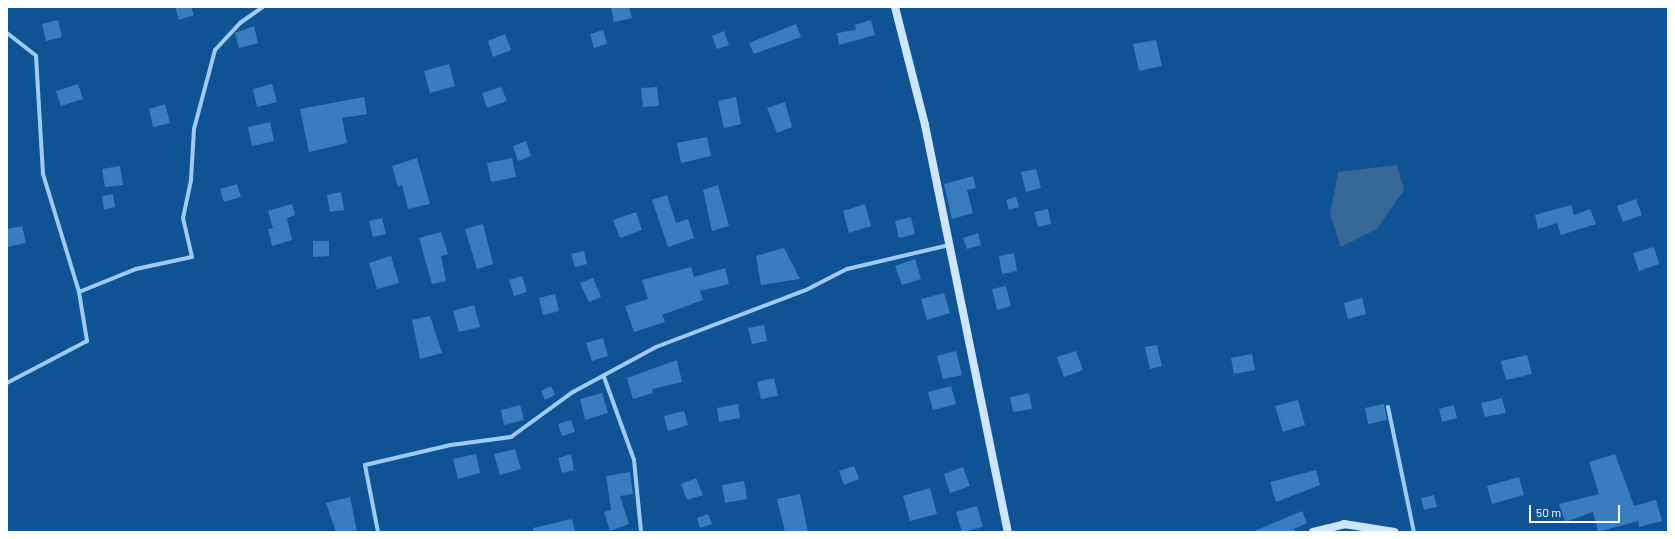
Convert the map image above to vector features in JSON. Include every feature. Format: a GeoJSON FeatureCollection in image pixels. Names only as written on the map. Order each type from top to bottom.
{"type":"FeatureCollection","features":[{"type":"Feature","properties":{"kind":"street"},"geometry":{"type":"LineString","coordinates":[[79,292],[136,269],[192,258],[183,218],[191,179],[194,129],[215,50],[240,23],[263,7]]}},
{"type":"Feature","properties":{"kind":"street"},"geometry":{"type":"LineString","coordinates":[[895,7],[925,125],[1008,532]]}},
{"type":"Feature","properties":{"kind":"street"},"geometry":{"type":"LineString","coordinates":[[7,33],[36,56],[43,174],[79,292],[87,341],[7,383]]}},
{"type":"Feature","properties":{"kind":"street"},"geometry":{"type":"LineString","coordinates":[[378,532],[365,465],[451,445],[511,437],[573,392],[604,377],[656,347],[806,290],[848,270],[949,245]]}},
{"type":"Feature","properties":{"kind":"street"},"geometry":{"type":"LineString","coordinates":[[604,377],[634,460],[642,532]]}},
{"type":"Feature","properties":{"kind":"street"},"geometry":{"type":"LineString","coordinates":[[1388,407],[1414,532]]}},
{"type":"Feature","properties":{"kind":"street"},"geometry":{"type":"LineString","coordinates":[[1313,532],[1344,524],[1394,532]]}},
{"type":"Feature","properties":{"kind":"water"},"geometry":{"type":"Polygon","coordinates":[[[1397,165],[1404,190],[1377,229],[1341,247],[1330,214],[1338,172],[1397,165]]]}},
{"type":"Feature","properties":{"kind":"building"},"geometry":{"type":"Polygon","coordinates":[[[175,7],[191,7],[194,15],[179,20],[175,7]]]}},
{"type":"Feature","properties":{"kind":"building"},"geometry":{"type":"Polygon","coordinates":[[[611,7],[629,7],[632,18],[614,22],[611,7]]]}},
{"type":"Feature","properties":{"kind":"building"},"geometry":{"type":"Polygon","coordinates":[[[58,20],[62,37],[46,41],[42,24],[58,20]]]}},
{"type":"Feature","properties":{"kind":"building"},"geometry":{"type":"Polygon","coordinates":[[[871,20],[875,35],[839,45],[837,33],[856,30],[855,25],[871,20]]]}},
{"type":"Feature","properties":{"kind":"building"},"geometry":{"type":"Polygon","coordinates":[[[796,24],[801,37],[754,54],[749,43],[796,24]]]}},
{"type":"Feature","properties":{"kind":"building"},"geometry":{"type":"Polygon","coordinates":[[[254,26],[258,43],[239,48],[235,33],[254,26]]]}},
{"type":"Feature","properties":{"kind":"building"},"geometry":{"type":"Polygon","coordinates":[[[603,30],[607,44],[594,48],[590,34],[603,30]]]}},
{"type":"Feature","properties":{"kind":"building"},"geometry":{"type":"Polygon","coordinates":[[[724,31],[729,45],[717,49],[712,36],[724,31]]]}},
{"type":"Feature","properties":{"kind":"building"},"geometry":{"type":"Polygon","coordinates":[[[505,34],[511,50],[493,57],[488,41],[505,34]]]}},
{"type":"Feature","properties":{"kind":"building"},"geometry":{"type":"Polygon","coordinates":[[[1156,40],[1162,66],[1139,71],[1133,44],[1156,40]]]}},
{"type":"Feature","properties":{"kind":"building"},"geometry":{"type":"Polygon","coordinates":[[[449,64],[455,86],[430,93],[424,71],[449,64]]]}},
{"type":"Feature","properties":{"kind":"building"},"geometry":{"type":"Polygon","coordinates":[[[78,84],[83,99],[61,106],[56,91],[78,84]]]}},
{"type":"Feature","properties":{"kind":"building"},"geometry":{"type":"Polygon","coordinates":[[[272,84],[277,102],[257,107],[253,89],[272,84]]]}},
{"type":"Feature","properties":{"kind":"building"},"geometry":{"type":"Polygon","coordinates":[[[501,87],[507,101],[487,108],[482,93],[501,87]]]}},
{"type":"Feature","properties":{"kind":"building"},"geometry":{"type":"Polygon","coordinates":[[[657,87],[659,106],[643,107],[641,88],[657,87]]]}},
{"type":"Feature","properties":{"kind":"building"},"geometry":{"type":"Polygon","coordinates":[[[364,97],[367,114],[342,118],[347,143],[309,152],[300,109],[364,97]]]}},
{"type":"Feature","properties":{"kind":"building"},"geometry":{"type":"Polygon","coordinates":[[[736,97],[741,124],[724,128],[718,101],[736,97]]]}},
{"type":"Feature","properties":{"kind":"building"},"geometry":{"type":"Polygon","coordinates":[[[785,102],[792,127],[777,133],[767,108],[785,102]]]}},
{"type":"Feature","properties":{"kind":"building"},"geometry":{"type":"Polygon","coordinates":[[[165,104],[170,123],[153,127],[149,109],[165,104]]]}},
{"type":"Feature","properties":{"kind":"building"},"geometry":{"type":"Polygon","coordinates":[[[270,122],[274,141],[252,146],[248,127],[270,122]]]}},
{"type":"Feature","properties":{"kind":"building"},"geometry":{"type":"Polygon","coordinates":[[[707,137],[711,156],[681,163],[677,143],[707,137]]]}},
{"type":"Feature","properties":{"kind":"building"},"geometry":{"type":"Polygon","coordinates":[[[526,141],[531,156],[518,161],[513,146],[526,141]]]}},
{"type":"Feature","properties":{"kind":"building"},"geometry":{"type":"Polygon","coordinates":[[[417,158],[430,204],[408,209],[402,185],[398,187],[392,166],[417,158]]]}},
{"type":"Feature","properties":{"kind":"building"},"geometry":{"type":"Polygon","coordinates":[[[512,158],[516,177],[491,182],[487,163],[512,158]]]}},
{"type":"Feature","properties":{"kind":"building"},"geometry":{"type":"Polygon","coordinates":[[[120,166],[123,185],[105,187],[102,169],[120,166]]]}},
{"type":"Feature","properties":{"kind":"building"},"geometry":{"type":"Polygon","coordinates":[[[1036,169],[1041,188],[1026,192],[1021,172],[1036,169]]]}},
{"type":"Feature","properties":{"kind":"building"},"geometry":{"type":"Polygon","coordinates":[[[973,176],[976,188],[967,190],[973,213],[952,219],[944,184],[973,176]]]}},
{"type":"Feature","properties":{"kind":"building"},"geometry":{"type":"Polygon","coordinates":[[[237,184],[241,197],[224,202],[220,189],[237,184]]]}},
{"type":"Feature","properties":{"kind":"building"},"geometry":{"type":"Polygon","coordinates":[[[718,185],[729,226],[712,231],[703,190],[718,185]]]}},
{"type":"Feature","properties":{"kind":"building"},"geometry":{"type":"Polygon","coordinates":[[[341,192],[344,210],[330,212],[327,195],[341,192]]]}},
{"type":"Feature","properties":{"kind":"building"},"geometry":{"type":"Polygon","coordinates":[[[113,194],[115,207],[104,210],[102,196],[113,194]]]}},
{"type":"Feature","properties":{"kind":"building"},"geometry":{"type":"Polygon","coordinates":[[[667,195],[676,223],[688,219],[694,238],[668,247],[652,200],[667,195]]]}},
{"type":"Feature","properties":{"kind":"building"},"geometry":{"type":"Polygon","coordinates":[[[1016,197],[1019,207],[1009,210],[1006,200],[1016,197]]]}},
{"type":"Feature","properties":{"kind":"building"},"geometry":{"type":"Polygon","coordinates":[[[1636,199],[1642,215],[1623,222],[1617,206],[1636,199]]]}},
{"type":"Feature","properties":{"kind":"building"},"geometry":{"type":"Polygon","coordinates":[[[292,204],[295,215],[287,218],[292,240],[272,246],[268,229],[273,228],[268,211],[292,204]]]}},
{"type":"Feature","properties":{"kind":"building"},"geometry":{"type":"Polygon","coordinates":[[[865,204],[871,226],[849,233],[843,211],[865,204]]]}},
{"type":"Feature","properties":{"kind":"building"},"geometry":{"type":"Polygon","coordinates":[[[1571,205],[1574,215],[1590,209],[1596,224],[1561,235],[1557,223],[1538,229],[1535,215],[1571,205]]]}},
{"type":"Feature","properties":{"kind":"building"},"geometry":{"type":"Polygon","coordinates":[[[1048,209],[1051,224],[1038,227],[1034,212],[1048,209]]]}},
{"type":"Feature","properties":{"kind":"building"},"geometry":{"type":"Polygon","coordinates":[[[636,212],[642,230],[620,238],[613,220],[636,212]]]}},
{"type":"Feature","properties":{"kind":"building"},"geometry":{"type":"Polygon","coordinates":[[[911,217],[915,234],[899,238],[895,221],[911,217]]]}},
{"type":"Feature","properties":{"kind":"building"},"geometry":{"type":"Polygon","coordinates":[[[382,218],[386,234],[373,237],[369,221],[382,218]]]}},
{"type":"Feature","properties":{"kind":"building"},"geometry":{"type":"Polygon","coordinates":[[[483,224],[493,264],[477,269],[465,229],[483,224]]]}},
{"type":"Feature","properties":{"kind":"building"},"geometry":{"type":"Polygon","coordinates":[[[22,226],[26,243],[7,247],[7,229],[22,226]]]}},
{"type":"Feature","properties":{"kind":"building"},"geometry":{"type":"Polygon","coordinates":[[[441,232],[448,254],[441,256],[446,281],[432,284],[419,238],[441,232]]]}},
{"type":"Feature","properties":{"kind":"building"},"geometry":{"type":"Polygon","coordinates":[[[978,233],[981,245],[967,249],[963,238],[978,233]]]}},
{"type":"Feature","properties":{"kind":"building"},"geometry":{"type":"Polygon","coordinates":[[[313,241],[329,241],[329,256],[313,257],[313,241]]]}},
{"type":"Feature","properties":{"kind":"building"},"geometry":{"type":"Polygon","coordinates":[[[1654,247],[1659,264],[1639,271],[1633,253],[1654,247]]]}},
{"type":"Feature","properties":{"kind":"building"},"geometry":{"type":"Polygon","coordinates":[[[784,248],[800,279],[761,285],[756,256],[784,248]]]}},
{"type":"Feature","properties":{"kind":"building"},"geometry":{"type":"Polygon","coordinates":[[[584,251],[587,264],[575,267],[571,254],[584,251]]]}},
{"type":"Feature","properties":{"kind":"building"},"geometry":{"type":"Polygon","coordinates":[[[1014,253],[1017,271],[1002,274],[999,256],[1014,253]]]}},
{"type":"Feature","properties":{"kind":"building"},"geometry":{"type":"Polygon","coordinates":[[[391,256],[399,283],[377,289],[369,263],[391,256]]]}},
{"type":"Feature","properties":{"kind":"building"},"geometry":{"type":"Polygon","coordinates":[[[915,259],[921,279],[902,285],[895,266],[915,259]]]}},
{"type":"Feature","properties":{"kind":"building"},"geometry":{"type":"Polygon","coordinates":[[[691,267],[694,277],[725,268],[729,284],[700,291],[703,300],[662,315],[665,322],[634,332],[625,306],[648,299],[642,280],[691,267]]]}},
{"type":"Feature","properties":{"kind":"building"},"geometry":{"type":"Polygon","coordinates":[[[522,276],[527,292],[514,296],[509,280],[522,276]]]}},
{"type":"Feature","properties":{"kind":"building"},"geometry":{"type":"Polygon","coordinates":[[[593,278],[601,297],[589,302],[580,283],[593,278]]]}},
{"type":"Feature","properties":{"kind":"building"},"geometry":{"type":"Polygon","coordinates":[[[1006,286],[1011,306],[997,310],[992,289],[1006,286]]]}},
{"type":"Feature","properties":{"kind":"building"},"geometry":{"type":"Polygon","coordinates":[[[944,293],[950,313],[927,320],[921,299],[944,293]]]}},
{"type":"Feature","properties":{"kind":"building"},"geometry":{"type":"Polygon","coordinates":[[[555,294],[559,311],[543,315],[539,298],[555,294]]]}},
{"type":"Feature","properties":{"kind":"building"},"geometry":{"type":"Polygon","coordinates":[[[1362,298],[1366,314],[1348,319],[1344,303],[1362,298]]]}},
{"type":"Feature","properties":{"kind":"building"},"geometry":{"type":"Polygon","coordinates":[[[474,305],[480,327],[459,332],[453,311],[474,305]]]}},
{"type":"Feature","properties":{"kind":"building"},"geometry":{"type":"Polygon","coordinates":[[[430,316],[442,353],[420,359],[412,320],[430,316]]]}},
{"type":"Feature","properties":{"kind":"building"},"geometry":{"type":"Polygon","coordinates":[[[764,325],[767,341],[752,344],[748,328],[764,325]]]}},
{"type":"Feature","properties":{"kind":"building"},"geometry":{"type":"Polygon","coordinates":[[[603,338],[608,356],[592,361],[586,343],[603,338]]]}},
{"type":"Feature","properties":{"kind":"building"},"geometry":{"type":"Polygon","coordinates":[[[1157,345],[1162,366],[1150,369],[1145,347],[1157,345]]]}},
{"type":"Feature","properties":{"kind":"building"},"geometry":{"type":"Polygon","coordinates":[[[956,351],[962,375],[943,379],[937,356],[956,351]]]}},
{"type":"Feature","properties":{"kind":"building"},"geometry":{"type":"Polygon","coordinates":[[[1076,351],[1083,370],[1064,377],[1057,357],[1076,351]]]}},
{"type":"Feature","properties":{"kind":"building"},"geometry":{"type":"Polygon","coordinates":[[[1252,354],[1255,370],[1234,374],[1231,358],[1252,354]]]}},
{"type":"Feature","properties":{"kind":"building"},"geometry":{"type":"Polygon","coordinates":[[[1527,355],[1532,374],[1506,380],[1501,361],[1527,355]]]}},
{"type":"Feature","properties":{"kind":"building"},"geometry":{"type":"Polygon","coordinates":[[[677,360],[682,382],[652,389],[653,393],[633,399],[627,378],[677,360]]]}},
{"type":"Feature","properties":{"kind":"building"},"geometry":{"type":"Polygon","coordinates":[[[774,378],[778,396],[761,399],[757,382],[774,378]]]}},
{"type":"Feature","properties":{"kind":"building"},"geometry":{"type":"Polygon","coordinates":[[[551,386],[555,395],[545,400],[541,391],[551,386]]]}},
{"type":"Feature","properties":{"kind":"building"},"geometry":{"type":"Polygon","coordinates":[[[951,386],[956,404],[933,410],[928,392],[951,386]]]}},
{"type":"Feature","properties":{"kind":"building"},"geometry":{"type":"Polygon","coordinates":[[[602,393],[608,413],[585,420],[580,399],[602,393]]]}},
{"type":"Feature","properties":{"kind":"building"},"geometry":{"type":"Polygon","coordinates":[[[1029,393],[1032,409],[1013,412],[1010,397],[1029,393]]]}},
{"type":"Feature","properties":{"kind":"building"},"geometry":{"type":"Polygon","coordinates":[[[1502,398],[1506,413],[1485,417],[1481,403],[1502,398]]]}},
{"type":"Feature","properties":{"kind":"building"},"geometry":{"type":"Polygon","coordinates":[[[1298,400],[1305,425],[1283,432],[1275,406],[1298,400]]]}},
{"type":"Feature","properties":{"kind":"building"},"geometry":{"type":"Polygon","coordinates":[[[738,404],[740,418],[719,422],[717,408],[738,404]]]}},
{"type":"Feature","properties":{"kind":"building"},"geometry":{"type":"Polygon","coordinates":[[[1384,404],[1387,420],[1368,424],[1365,408],[1384,404]]]}},
{"type":"Feature","properties":{"kind":"building"},"geometry":{"type":"Polygon","coordinates":[[[520,405],[524,420],[504,425],[501,410],[520,405]]]}},
{"type":"Feature","properties":{"kind":"building"},"geometry":{"type":"Polygon","coordinates":[[[1454,405],[1457,418],[1442,422],[1439,409],[1454,405]]]}},
{"type":"Feature","properties":{"kind":"building"},"geometry":{"type":"Polygon","coordinates":[[[684,411],[688,425],[668,431],[664,416],[684,411]]]}},
{"type":"Feature","properties":{"kind":"building"},"geometry":{"type":"Polygon","coordinates":[[[571,420],[575,432],[562,436],[558,424],[571,420]]]}},
{"type":"Feature","properties":{"kind":"building"},"geometry":{"type":"Polygon","coordinates":[[[515,449],[521,469],[500,475],[494,454],[515,449]]]}},
{"type":"Feature","properties":{"kind":"building"},"geometry":{"type":"Polygon","coordinates":[[[476,454],[480,473],[458,479],[453,459],[476,454]]]}},
{"type":"Feature","properties":{"kind":"building"},"geometry":{"type":"Polygon","coordinates":[[[571,454],[574,470],[562,473],[558,458],[571,454]]]}},
{"type":"Feature","properties":{"kind":"building"},"geometry":{"type":"Polygon","coordinates":[[[1615,454],[1634,506],[1656,500],[1662,521],[1639,527],[1638,521],[1598,532],[1593,512],[1565,522],[1559,504],[1599,494],[1589,462],[1615,454]]]}},
{"type":"Feature","properties":{"kind":"building"},"geometry":{"type":"Polygon","coordinates":[[[854,466],[859,479],[844,485],[839,471],[854,466]]]}},
{"type":"Feature","properties":{"kind":"building"},"geometry":{"type":"Polygon","coordinates":[[[963,467],[970,486],[950,493],[944,474],[963,467]]]}},
{"type":"Feature","properties":{"kind":"building"},"geometry":{"type":"Polygon","coordinates":[[[1316,470],[1320,485],[1276,502],[1270,482],[1316,470]]]}},
{"type":"Feature","properties":{"kind":"building"},"geometry":{"type":"Polygon","coordinates":[[[630,472],[633,494],[620,496],[629,524],[610,531],[604,512],[611,510],[606,476],[630,472]]]}},
{"type":"Feature","properties":{"kind":"building"},"geometry":{"type":"Polygon","coordinates":[[[1519,477],[1524,495],[1492,504],[1487,486],[1519,477]]]}},
{"type":"Feature","properties":{"kind":"building"},"geometry":{"type":"Polygon","coordinates":[[[696,478],[703,495],[687,500],[681,484],[696,478]]]}},
{"type":"Feature","properties":{"kind":"building"},"geometry":{"type":"Polygon","coordinates":[[[744,481],[747,499],[725,503],[722,485],[744,481]]]}},
{"type":"Feature","properties":{"kind":"building"},"geometry":{"type":"Polygon","coordinates":[[[930,488],[937,514],[910,521],[903,496],[930,488]]]}},
{"type":"Feature","properties":{"kind":"building"},"geometry":{"type":"Polygon","coordinates":[[[800,494],[808,532],[785,532],[777,499],[800,494]]]}},
{"type":"Feature","properties":{"kind":"building"},"geometry":{"type":"Polygon","coordinates":[[[1434,495],[1437,507],[1424,510],[1421,498],[1434,495]]]}},
{"type":"Feature","properties":{"kind":"building"},"geometry":{"type":"Polygon","coordinates":[[[350,497],[357,532],[336,532],[326,503],[350,497]]]}},
{"type":"Feature","properties":{"kind":"building"},"geometry":{"type":"Polygon","coordinates":[[[977,506],[983,527],[962,532],[956,512],[977,506]]]}},
{"type":"Feature","properties":{"kind":"building"},"geometry":{"type":"Polygon","coordinates":[[[1302,511],[1307,523],[1294,529],[1295,532],[1252,532],[1302,511]]]}},
{"type":"Feature","properties":{"kind":"building"},"geometry":{"type":"Polygon","coordinates":[[[708,514],[712,524],[700,528],[697,518],[708,514]]]}},
{"type":"Feature","properties":{"kind":"building"},"geometry":{"type":"Polygon","coordinates":[[[572,519],[575,532],[533,532],[533,528],[572,519]]]}}]}
